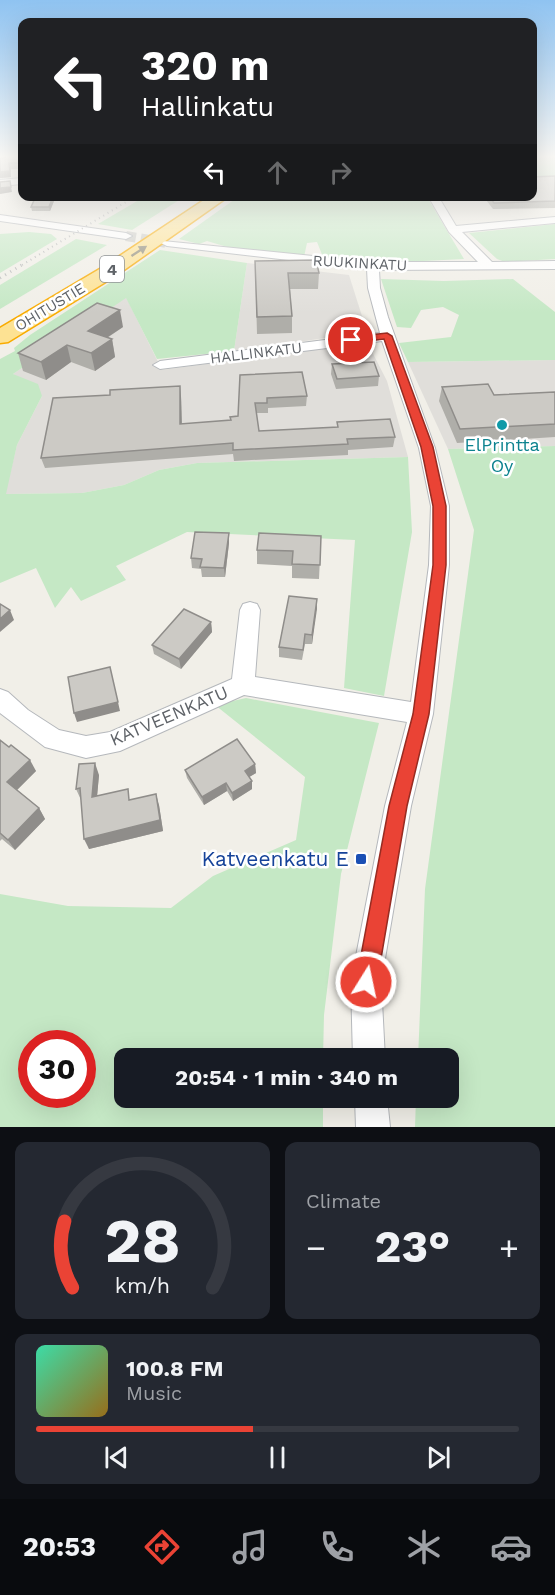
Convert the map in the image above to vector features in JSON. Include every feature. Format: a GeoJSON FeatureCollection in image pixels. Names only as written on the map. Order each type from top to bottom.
{"type":"FeatureCollection","features":[{"type":"Feature","properties":{"kind":"highway","name":"OHITUSTIE"},"geometry":{"type":"LineString","coordinates":[[0,318],[90,265],[177,209]]}},
{"type":"Feature","properties":{"kind":"highway","name":"OHITUSTIE"},"geometry":{"type":"LineString","coordinates":[[0,336],[110,271],[202,209]]}},
{"type":"Feature","properties":{"kind":"street"},"geometry":{"type":"LineString","coordinates":[[440,209],[453,230],[490,267]]}},
{"type":"Feature","properties":{"kind":"street"},"geometry":{"type":"LineString","coordinates":[[0,218],[126,236]]}},
{"type":"Feature","properties":{"kind":"street"},"geometry":{"type":"LineString","coordinates":[[453,230],[555,220]]}},
{"type":"Feature","properties":{"kind":"street","name":"RUUKINKATU"},"geometry":{"type":"LineString","coordinates":[[167,243],[372,266],[555,265]]}},
{"type":"Feature","properties":{"kind":"street"},"geometry":{"type":"LineString","coordinates":[[369,1048],[366,982],[398,806],[421,714],[439,565],[440,506],[427,447],[387,336],[374,288],[372,266]]}},
{"type":"Feature","properties":{"kind":"street","name":"HALLINKATU"},"geometry":{"type":"LineString","coordinates":[[160,365],[387,336]]}},
{"type":"Feature","properties":{"kind":"street"},"geometry":{"type":"LineString","coordinates":[[243,685],[250,610]]}},
{"type":"Feature","properties":{"kind":"street","name":"KATVEENKATU"},"geometry":{"type":"LineString","coordinates":[[0,699],[20,717],[53,739],[86,747],[112,743],[243,685],[421,714]]}},
{"type":"Feature","properties":{"kind":"street"},"geometry":{"type":"LineString","coordinates":[[372,1108],[373,1127]]}},
{"type":"Feature","properties":{"kind":"shaded area"},"geometry":{"type":"Polygon","coordinates":[[[247,263],[349,275],[367,332],[234,351],[247,263]]]}},
{"type":"Feature","properties":{"kind":"shaded area"},"geometry":{"type":"Polygon","coordinates":[[[126,297],[162,370],[367,342],[387,381],[408,457],[197,463],[159,470],[124,485],[82,493],[5,494],[17,445],[42,396],[13,374],[126,297]]]}},
{"type":"Feature","properties":{"kind":"shaded area"},"geometry":{"type":"Polygon","coordinates":[[[555,360],[555,446],[448,449],[408,362],[555,360]]]}},
{"type":"Feature","properties":{"kind":"green space"},"geometry":{"type":"Polygon","coordinates":[[[124,209],[166,209],[132,230],[98,224],[124,209]]]}},
{"type":"Feature","properties":{"kind":"green space"},"geometry":{"type":"Polygon","coordinates":[[[222,209],[434,209],[464,259],[403,262],[323,257],[317,242],[307,243],[304,257],[234,249],[207,241],[199,244],[179,239],[222,209]]]}},
{"type":"Feature","properties":{"kind":"green space"},"geometry":{"type":"Polygon","coordinates":[[[555,224],[555,259],[505,262],[497,259],[469,233],[555,224]]]}},
{"type":"Feature","properties":{"kind":"green space"},"geometry":{"type":"Polygon","coordinates":[[[29,232],[51,234],[57,239],[0,273],[0,234],[29,232]]]}},
{"type":"Feature","properties":{"kind":"green space"},"geometry":{"type":"Polygon","coordinates":[[[76,239],[107,245],[0,309],[0,285],[76,239]]]}},
{"type":"Feature","properties":{"kind":"green space"},"geometry":{"type":"Polygon","coordinates":[[[160,250],[247,263],[234,351],[157,359],[126,298],[13,374],[38,384],[42,396],[17,445],[6,494],[82,493],[124,485],[159,470],[197,463],[408,457],[412,532],[384,696],[344,688],[355,540],[187,532],[116,566],[126,580],[81,601],[71,587],[55,608],[36,568],[0,583],[0,359],[15,351],[14,348],[30,335],[160,250]]]}},
{"type":"Feature","properties":{"kind":"green space"},"geometry":{"type":"Polygon","coordinates":[[[381,279],[444,281],[513,279],[555,312],[555,360],[408,362],[399,343],[451,337],[459,315],[443,307],[421,310],[411,328],[397,327],[381,279]]]}},
{"type":"Feature","properties":{"kind":"green space"},"geometry":{"type":"Polygon","coordinates":[[[555,446],[555,1127],[415,1127],[416,1108],[459,1108],[459,1048],[418,1048],[425,889],[474,530],[448,449],[555,446]]]}},
{"type":"Feature","properties":{"kind":"green space"},"geometry":{"type":"Polygon","coordinates":[[[246,698],[379,723],[341,874],[324,1015],[323,1048],[114,1048],[114,1108],[323,1108],[323,1127],[0,1127],[0,894],[68,906],[171,908],[213,876],[296,840],[305,777],[215,705],[246,698]]]}},
{"type":"Feature","properties":{"kind":"building"},"geometry":{"type":"Polygon","coordinates":[[[316,260],[319,273],[288,273],[292,316],[257,317],[255,261],[316,260]]]}},
{"type":"Feature","properties":{"kind":"building"},"geometry":{"type":"Polygon","coordinates":[[[97,303],[120,310],[88,331],[112,339],[91,353],[67,345],[41,362],[18,353],[97,303]]]}},
{"type":"Feature","properties":{"kind":"building"},"geometry":{"type":"Polygon","coordinates":[[[374,362],[379,376],[337,379],[332,364],[374,362]]]}},
{"type":"Feature","properties":{"kind":"building"},"geometry":{"type":"Polygon","coordinates":[[[302,372],[307,396],[267,398],[267,403],[255,403],[259,431],[338,427],[337,422],[390,419],[395,437],[347,439],[348,444],[233,450],[233,443],[41,458],[53,398],[110,395],[110,390],[180,386],[180,424],[231,420],[230,417],[238,416],[240,375],[302,372]]]}},
{"type":"Feature","properties":{"kind":"building"},"geometry":{"type":"Polygon","coordinates":[[[488,384],[494,395],[555,392],[555,424],[460,429],[442,387],[488,384]]]}},
{"type":"Feature","properties":{"kind":"building"},"geometry":{"type":"Polygon","coordinates":[[[195,532],[229,533],[224,568],[200,567],[202,559],[191,558],[195,532]]]}},
{"type":"Feature","properties":{"kind":"building"},"geometry":{"type":"Polygon","coordinates":[[[259,533],[321,536],[320,565],[292,564],[293,551],[257,550],[259,533]]]}},
{"type":"Feature","properties":{"kind":"building"},"geometry":{"type":"Polygon","coordinates":[[[289,596],[317,599],[312,635],[305,634],[303,650],[279,647],[289,596]]]}},
{"type":"Feature","properties":{"kind":"building"},"geometry":{"type":"Polygon","coordinates":[[[0,604],[10,610],[0,619],[0,604]]]}},
{"type":"Feature","properties":{"kind":"building"},"geometry":{"type":"Polygon","coordinates":[[[184,609],[211,622],[179,659],[152,645],[184,609]]]}},
{"type":"Feature","properties":{"kind":"building"},"geometry":{"type":"Polygon","coordinates":[[[110,667],[118,702],[74,713],[68,677],[110,667]]]}},
{"type":"Feature","properties":{"kind":"building"},"geometry":{"type":"Polygon","coordinates":[[[237,739],[255,764],[245,771],[252,781],[232,793],[226,783],[202,797],[185,770],[237,739]]]}},
{"type":"Feature","properties":{"kind":"building"},"geometry":{"type":"Polygon","coordinates":[[[0,740],[9,747],[11,745],[30,760],[7,782],[39,808],[8,840],[0,833],[0,740]]]}},
{"type":"Feature","properties":{"kind":"building"},"geometry":{"type":"Polygon","coordinates":[[[95,763],[92,797],[128,789],[129,800],[156,794],[160,820],[84,839],[80,788],[76,789],[79,764],[95,763]]]}},
{"type":"Feature","properties":{"kind":"tunnel"},"geometry":{"type":"LineString","coordinates":[[126,236],[167,243]]}},
{"type":"Feature","properties":{"kind":"railway"},"geometry":{"type":"LineString","coordinates":[[22,265],[115,209]]}},
{"type":"Feature","properties":{"kind":"railway"},"geometry":{"type":"LineString","coordinates":[[0,278],[25,263]]}},
{"type":"Feature","properties":{"kind":"place","name":"ElPrintta Oy"},"geometry":{"type":"Point","coordinates":[502,425]}},
{"type":"Feature","properties":{"kind":"place","name":"Katveenkatu E"},"geometry":{"type":"Point","coordinates":[361,859]}},
{"type":"Feature","properties":{"kind":"route"},"geometry":{"type":"LineString","coordinates":[[351,340],[387,336],[427,447],[440,506],[439,565],[421,714],[398,806],[366,982]]}}]}
